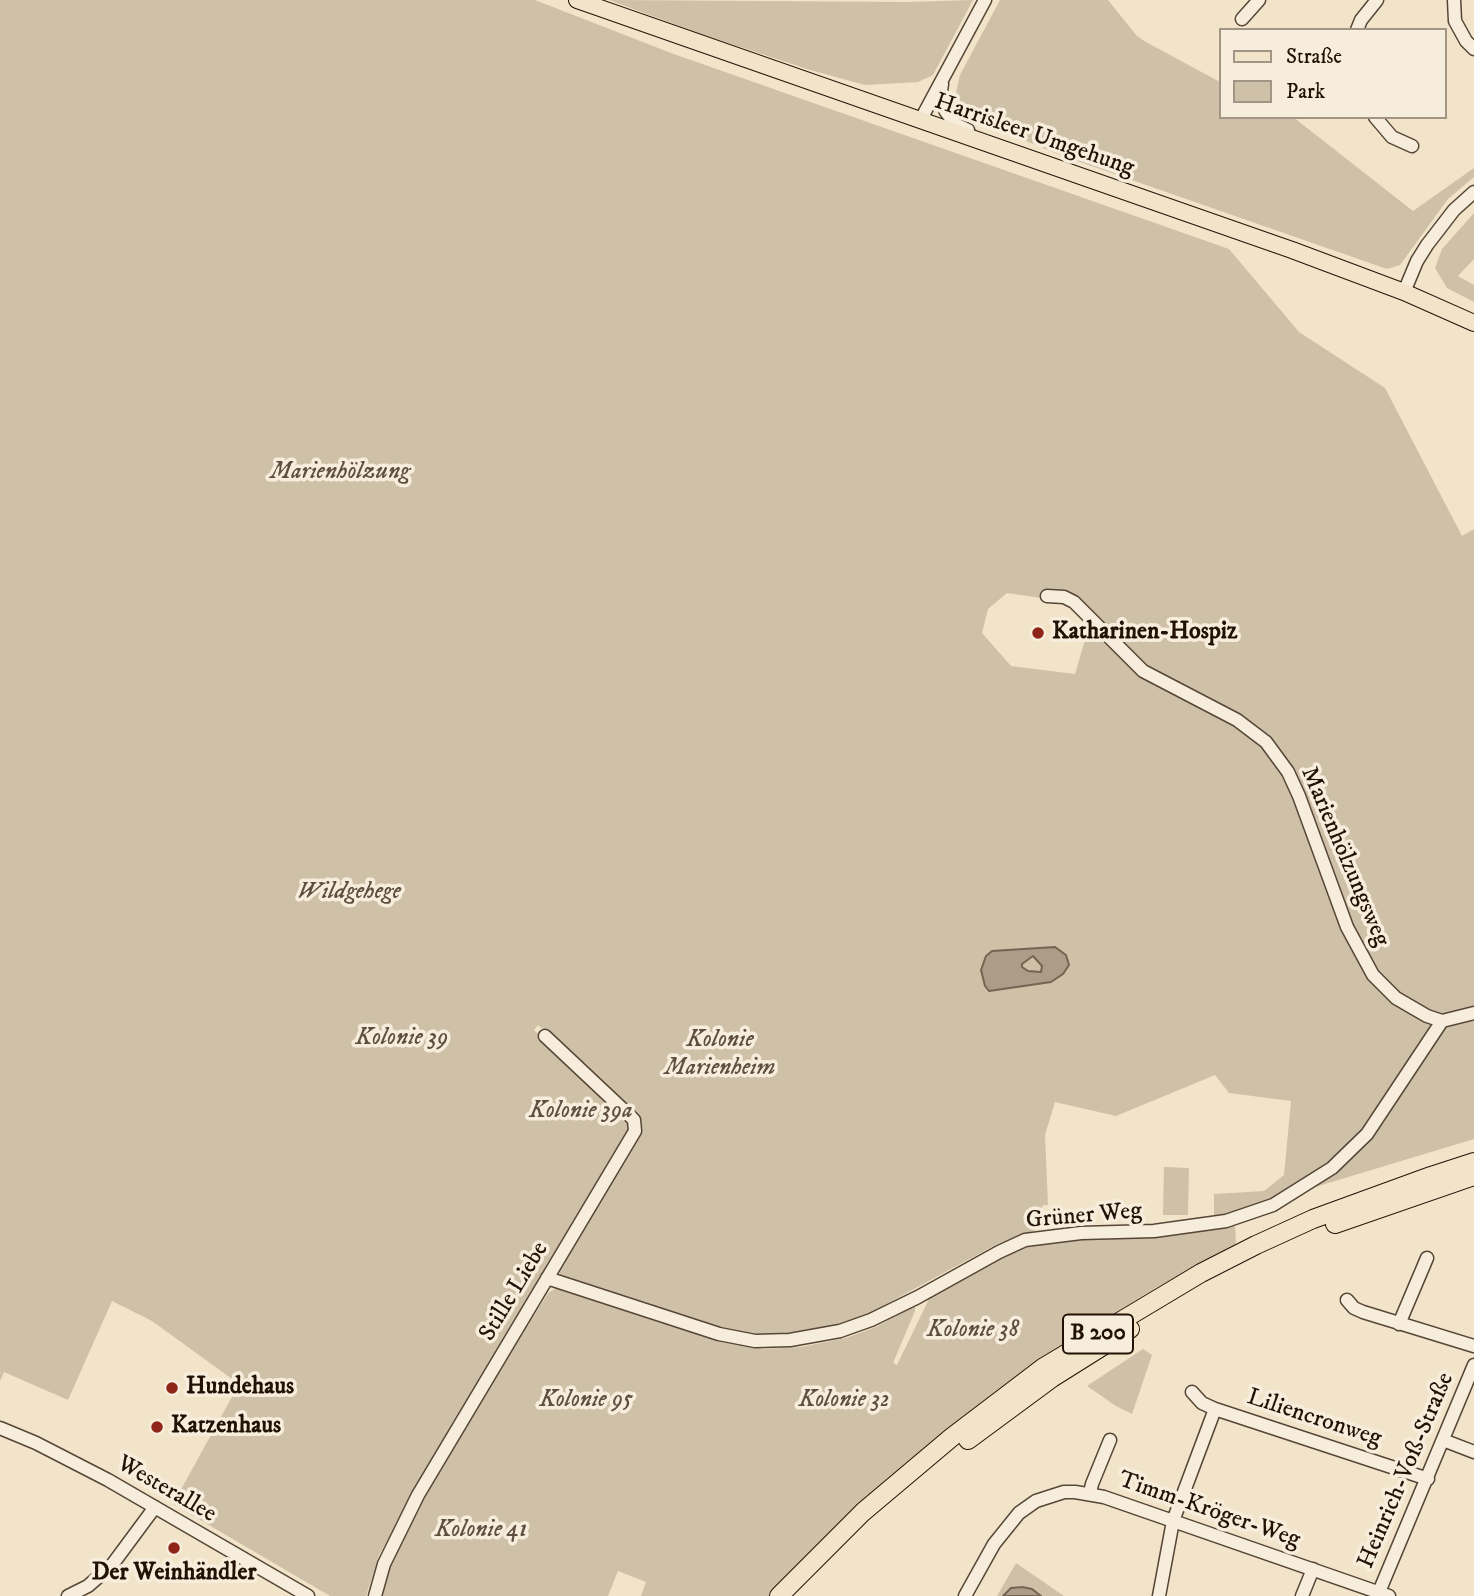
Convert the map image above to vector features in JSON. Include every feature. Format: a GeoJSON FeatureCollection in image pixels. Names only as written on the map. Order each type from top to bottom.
{"type":"FeatureCollection","features":[{"type":"Feature","properties":{"kind":"highway","name":"B 200"},"geometry":{"type":"LineString","coordinates":[[779,1596],[863,1512],[952,1437],[1044,1367],[1200,1273],[1256,1245],[1313,1219],[1474,1162]]}},
{"type":"Feature","properties":{"kind":"highway","name":"B 200"},"geometry":{"type":"LineString","coordinates":[[794,1596],[871,1520],[959,1447],[1052,1378],[1117,1337],[1205,1284],[1307,1235],[1474,1176]]}},
{"type":"Feature","properties":{"kind":"main road","name":"Harrisleer Umgehung"},"geometry":{"type":"LineString","coordinates":[[577,0],[1026,156],[1404,292],[1474,323]]}},
{"type":"Feature","properties":{"kind":"street"},"geometry":{"type":"LineString","coordinates":[[920,121],[985,0]]}},
{"type":"Feature","properties":{"kind":"street"},"geometry":{"type":"LineString","coordinates":[[1242,19],[1259,0]]}},
{"type":"Feature","properties":{"kind":"street"},"geometry":{"type":"LineString","coordinates":[[1358,28],[1377,0]]}},
{"type":"Feature","properties":{"kind":"street"},"geometry":{"type":"LineString","coordinates":[[1454,0],[1455,21],[1466,41],[1474,49]]}},
{"type":"Feature","properties":{"kind":"street"},"geometry":{"type":"LineString","coordinates":[[944,77],[940,94],[942,104],[955,124],[1005,143],[1026,156]]}},
{"type":"Feature","properties":{"kind":"street"},"geometry":{"type":"LineString","coordinates":[[1377,119],[1392,137],[1412,146]]}},
{"type":"Feature","properties":{"kind":"street"},"geometry":{"type":"LineString","coordinates":[[1404,292],[1427,245],[1454,211],[1474,192]]}},
{"type":"Feature","properties":{"kind":"street","name":"Marienhölzungsweg"},"geometry":{"type":"LineString","coordinates":[[1047,596],[1064,597],[1074,601],[1143,671],[1237,720],[1266,741],[1288,772],[1299,796],[1330,886],[1373,975],[1396,999],[1442,1021]]}},
{"type":"Feature","properties":{"kind":"street"},"geometry":{"type":"LineString","coordinates":[[1442,1021],[1474,1013]]}},
{"type":"Feature","properties":{"kind":"street","name":"Grüner Weg"},"geometry":{"type":"LineString","coordinates":[[547,1278],[719,1335],[755,1341],[790,1340],[840,1331],[871,1320],[1025,1240],[1081,1233],[1154,1231],[1226,1221],[1273,1205],[1332,1168],[1367,1134],[1442,1021]]}},
{"type":"Feature","properties":{"kind":"street","name":"Stille Liebe"},"geometry":{"type":"LineString","coordinates":[[375,1596],[384,1564],[418,1495],[635,1131],[636,1126],[630,1116],[545,1036]]}},
{"type":"Feature","properties":{"kind":"street"},"geometry":{"type":"LineString","coordinates":[[1399,1324],[1427,1258]]}},
{"type":"Feature","properties":{"kind":"street"},"geometry":{"type":"LineString","coordinates":[[1347,1300],[1354,1308],[1363,1312],[1474,1346]]}},
{"type":"Feature","properties":{"kind":"street","name":"Heinrich-Voß-Straße"},"geometry":{"type":"LineString","coordinates":[[1384,1594],[1474,1365]]}},
{"type":"Feature","properties":{"kind":"street","name":"Liliencronweg"},"geometry":{"type":"LineString","coordinates":[[1192,1392],[1202,1403],[1216,1409],[1428,1479]]}},
{"type":"Feature","properties":{"kind":"street"},"geometry":{"type":"LineString","coordinates":[[1159,1596],[1172,1521],[1216,1409]]}},
{"type":"Feature","properties":{"kind":"street","name":"Westerallee"},"geometry":{"type":"LineString","coordinates":[[0,1428],[60,1455],[308,1596]]}},
{"type":"Feature","properties":{"kind":"street","name":"Timm-Kröger-Weg"},"geometry":{"type":"LineString","coordinates":[[1090,1493],[1091,1484],[1110,1440]]}},
{"type":"Feature","properties":{"kind":"street"},"geometry":{"type":"LineString","coordinates":[[1443,1440],[1474,1452]]}},
{"type":"Feature","properties":{"kind":"street","name":"Timm-Kröger-Weg"},"geometry":{"type":"LineString","coordinates":[[965,1596],[1010,1521],[1036,1501],[1064,1492],[1090,1493],[1384,1594]]}},
{"type":"Feature","properties":{"kind":"street"},"geometry":{"type":"LineString","coordinates":[[68,1596],[88,1586],[111,1565],[155,1507]]}},
{"type":"Feature","properties":{"kind":"street"},"geometry":{"type":"LineString","coordinates":[[1302,1596],[1313,1569]]}},
{"type":"Feature","properties":{"kind":"green space","name":"Marienhölzung"},"geometry":{"type":"Polygon","coordinates":[[[0,0],[535,0],[671,53],[1229,249],[1299,332],[1385,388],[1462,536],[1474,529],[1474,1139],[1302,1191],[1267,1205],[1214,1217],[1214,1194],[1264,1191],[1284,1175],[1291,1101],[1229,1093],[1215,1075],[1116,1116],[1055,1102],[1045,1135],[1048,1205],[1043,1205],[1036,1230],[997,1244],[866,1315],[794,1334],[758,1336],[717,1327],[561,1277],[558,1270],[638,1134],[635,1115],[538,1025],[534,1030],[629,1118],[632,1130],[379,1555],[366,1596],[330,1596],[173,1504],[239,1384],[152,1321],[112,1301],[68,1400],[4,1372],[0,1381],[0,0]],[[1007,593],[988,609],[982,633],[1011,666],[1075,674],[1090,623],[1068,602],[1007,593]],[[1055,947],[992,951],[986,956],[1051,982],[1055,947]]]}},
{"type":"Feature","properties":{"kind":"green space"},"geometry":{"type":"Polygon","coordinates":[[[609,0],[973,0],[933,75],[918,82],[865,85],[701,34],[609,0]]]}},
{"type":"Feature","properties":{"kind":"green space"},"geometry":{"type":"Polygon","coordinates":[[[1000,0],[1108,0],[1137,36],[1218,81],[1218,119],[1296,119],[1413,211],[1474,168],[1474,177],[1448,199],[1400,265],[1387,269],[1060,155],[980,122],[964,110],[956,92],[960,75],[1000,0]]]}},
{"type":"Feature","properties":{"kind":"green space"},"geometry":{"type":"Polygon","coordinates":[[[1474,213],[1474,259],[1458,276],[1474,285],[1474,302],[1447,288],[1435,268],[1442,249],[1474,213]]]}},
{"type":"Feature","properties":{"kind":"green space"},"geometry":{"type":"Polygon","coordinates":[[[1033,956],[1042,966],[1041,972],[1028,971],[1022,967],[1022,964],[1033,956]]]}},
{"type":"Feature","properties":{"kind":"green space"},"geometry":{"type":"Polygon","coordinates":[[[1164,1167],[1189,1168],[1188,1215],[1163,1215],[1164,1167]]]}},
{"type":"Feature","properties":{"kind":"green space"},"geometry":{"type":"Polygon","coordinates":[[[1235,1223],[1236,1246],[1159,1286],[1072,1339],[1012,1381],[821,1542],[769,1596],[641,1596],[646,1582],[618,1571],[608,1596],[378,1596],[387,1563],[423,1494],[548,1293],[558,1287],[711,1337],[763,1349],[801,1347],[846,1338],[876,1327],[915,1306],[893,1363],[897,1365],[929,1299],[936,1292],[1013,1250],[1042,1242],[1155,1235],[1235,1223]]]}},
{"type":"Feature","properties":{"kind":"green space"},"geometry":{"type":"Polygon","coordinates":[[[1143,1349],[1152,1355],[1132,1414],[1087,1386],[1143,1349]]]}},
{"type":"Feature","properties":{"kind":"green space"},"geometry":{"type":"Polygon","coordinates":[[[1016,1563],[1064,1596],[1041,1596],[1038,1593],[1011,1588],[1003,1596],[997,1596],[1016,1563]]]}},
{"type":"Feature","properties":{"kind":"shaded area"},"geometry":{"type":"Polygon","coordinates":[[[1055,947],[1066,955],[1069,965],[1063,974],[1051,982],[989,991],[981,970],[986,956],[992,951],[1055,947]],[[1033,956],[1022,964],[1028,971],[1041,972],[1042,966],[1033,956]]]}},
{"type":"Feature","properties":{"kind":"shaded area"},"geometry":{"type":"Polygon","coordinates":[[[1011,1588],[1032,1589],[1041,1596],[1003,1596],[1011,1588]]]}},
{"type":"Feature","properties":{"kind":"place","name":"Katharinen-Hospiz"},"geometry":{"type":"Point","coordinates":[1038,633]}},
{"type":"Feature","properties":{"kind":"place","name":"Hundehaus"},"geometry":{"type":"Point","coordinates":[172,1388]}},
{"type":"Feature","properties":{"kind":"place","name":"Katzenhaus"},"geometry":{"type":"Point","coordinates":[157,1427]}},
{"type":"Feature","properties":{"kind":"place","name":"Der Weinhändler"},"geometry":{"type":"Point","coordinates":[174,1548]}},
{"type":"Feature","properties":{"kind":"park label","name":"Wildgehege"},"geometry":{"type":"Point","coordinates":[349,893]}},
{"type":"Feature","properties":{"kind":"park label","name":"Kolonie 39"},"geometry":{"type":"Point","coordinates":[402,1039]}},
{"type":"Feature","properties":{"kind":"park label","name":"Kolonie Marienheim"},"geometry":{"type":"Point","coordinates":[720,1055]}},
{"type":"Feature","properties":{"kind":"park label","name":"Kolonie 39a"},"geometry":{"type":"Point","coordinates":[581,1112]}},
{"type":"Feature","properties":{"kind":"park label","name":"Kolonie 38"},"geometry":{"type":"Point","coordinates":[973,1331]}},
{"type":"Feature","properties":{"kind":"park label","name":"Kolonie 95"},"geometry":{"type":"Point","coordinates":[586,1401]}},
{"type":"Feature","properties":{"kind":"park label","name":"Kolonie 32"},"geometry":{"type":"Point","coordinates":[844,1401]}},
{"type":"Feature","properties":{"kind":"park label","name":"Kolonie 41"},"geometry":{"type":"Point","coordinates":[481,1531]}}]}
